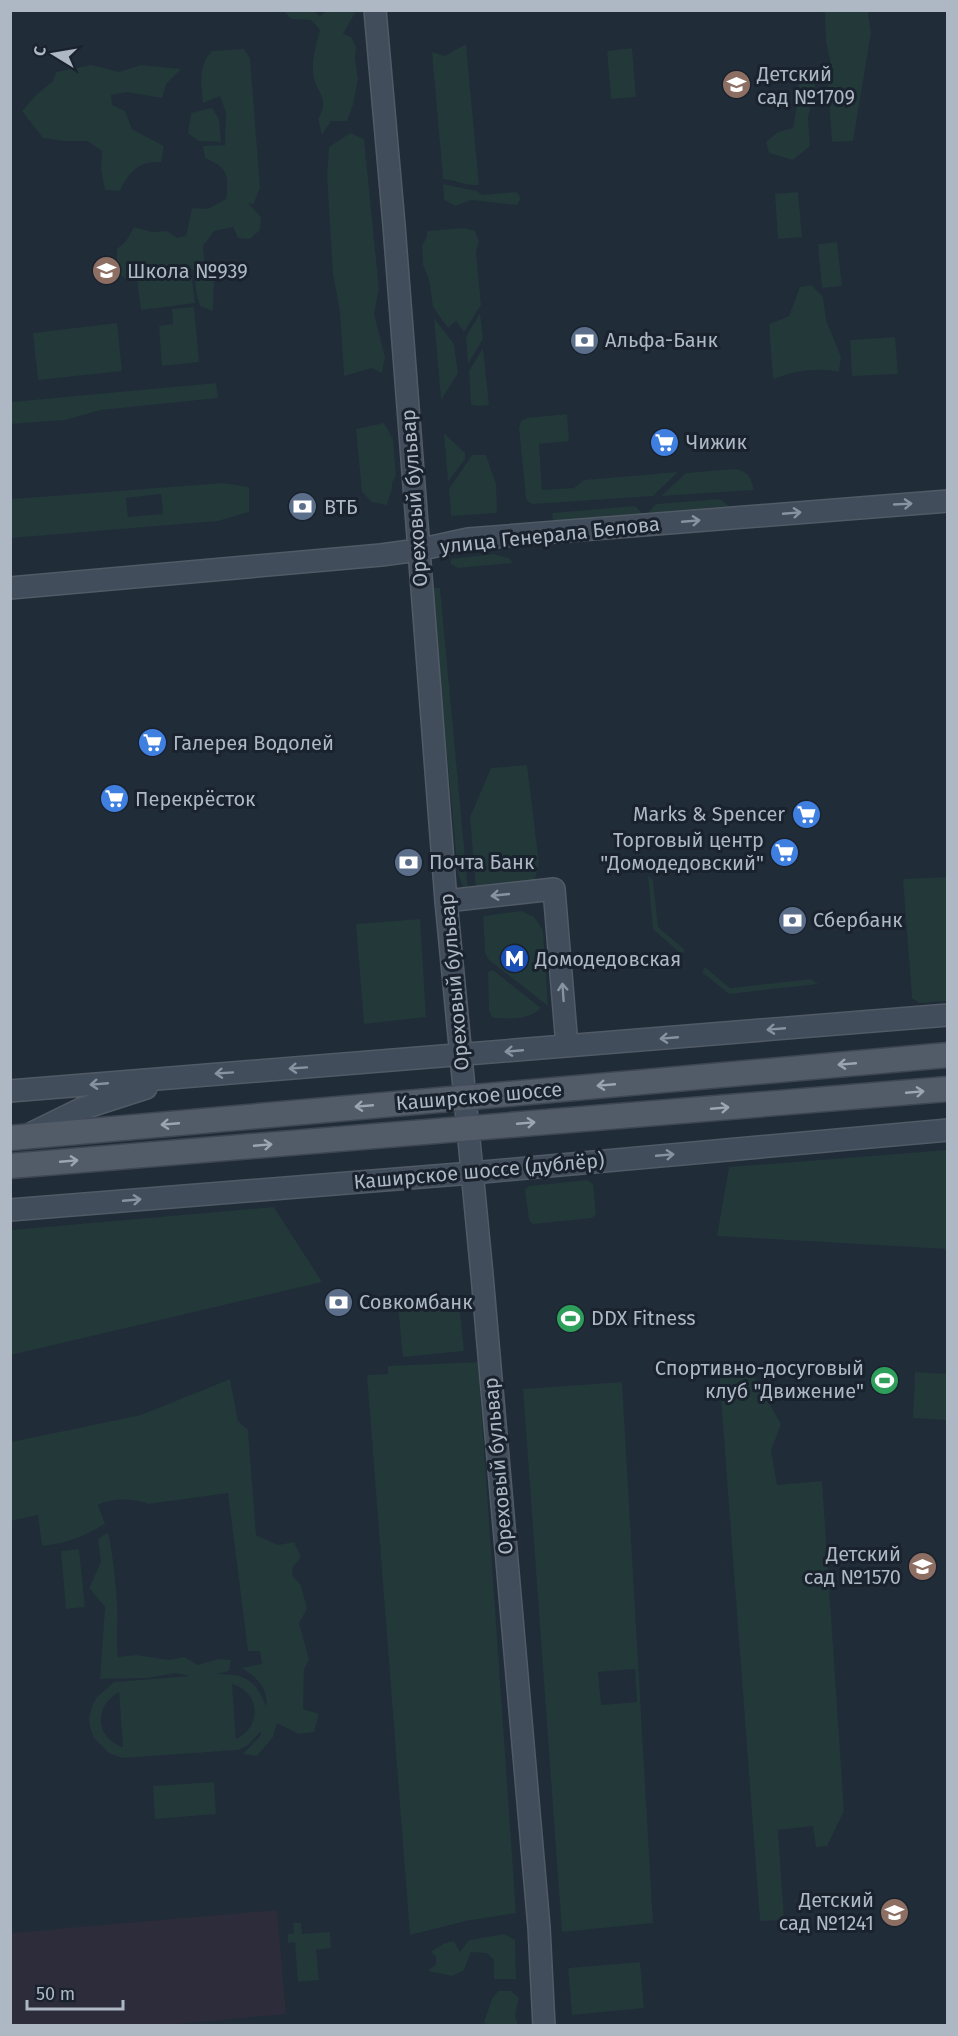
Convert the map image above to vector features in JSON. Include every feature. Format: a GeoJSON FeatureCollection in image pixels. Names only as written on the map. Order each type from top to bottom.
{"type":"FeatureCollection","features":[{"type":"Feature","properties":{"kind":"main road","name":"Ореховый бульвар"},"geometry":{"type":"LineString","coordinates":[[375,10],[394,225],[446,901],[539,1927],[544,2025]]}},
{"type":"Feature","properties":{"kind":"main road","name":"улица Генерала Белова"},"geometry":{"type":"LineString","coordinates":[[10,588],[340,559],[418,550],[468,539],[948,501]]}},
{"type":"Feature","properties":{"kind":"main road"},"geometry":{"type":"LineString","coordinates":[[446,901],[555,890],[567,1046]]}},
{"type":"Feature","properties":{"kind":"main road"},"geometry":{"type":"LineString","coordinates":[[10,1090],[947,1015]]}},
{"type":"Feature","properties":{"kind":"main road","name":"Каширское шоссе"},"geometry":{"type":"LineString","coordinates":[[17,1138],[948,1055]]}},
{"type":"Feature","properties":{"kind":"main road"},"geometry":{"type":"LineString","coordinates":[[17,1138],[81,1109],[178,1077]]}},
{"type":"Feature","properties":{"kind":"main road","name":"Каширское шоссе"},"geometry":{"type":"LineString","coordinates":[[10,1166],[948,1089]]}},
{"type":"Feature","properties":{"kind":"main road","name":"Каширское шоссе (дублёр)"},"geometry":{"type":"LineString","coordinates":[[10,1210],[472,1173],[948,1130]]}},
{"type":"Feature","properties":{"kind":"shaded area"},"geometry":{"type":"Polygon","coordinates":[[[277,1910],[286,2014],[156,2026],[11,2025],[11,1933],[277,1910]]]}},
{"type":"Feature","properties":{"kind":"green space"},"geometry":{"type":"Polygon","coordinates":[[[284,11],[313,11],[320,16],[327,11],[353,11],[355,13],[343,34],[351,37],[356,47],[358,79],[353,105],[347,121],[331,121],[322,135],[318,119],[323,105],[314,79],[313,68],[320,30],[311,20],[291,19],[284,11]]]}},
{"type":"Feature","properties":{"kind":"green space"},"geometry":{"type":"Polygon","coordinates":[[[825,11],[868,11],[871,33],[853,141],[832,142],[828,87],[831,64],[826,42],[825,11]]]}},
{"type":"Feature","properties":{"kind":"green space"},"geometry":{"type":"Polygon","coordinates":[[[466,44],[479,185],[443,179],[432,52],[445,56],[466,44]]]}},
{"type":"Feature","properties":{"kind":"green space"},"geometry":{"type":"Polygon","coordinates":[[[632,48],[636,97],[611,99],[607,51],[632,48]]]}},
{"type":"Feature","properties":{"kind":"green space"},"geometry":{"type":"Polygon","coordinates":[[[244,49],[250,58],[260,188],[253,205],[248,203],[261,217],[260,230],[250,239],[238,238],[233,227],[214,231],[203,246],[205,266],[214,278],[213,311],[200,306],[196,292],[195,271],[184,266],[161,275],[151,266],[138,263],[127,280],[116,271],[117,249],[126,241],[134,227],[152,232],[168,231],[177,238],[186,236],[192,208],[208,209],[226,199],[227,178],[225,173],[218,165],[205,158],[203,146],[225,145],[226,113],[220,96],[203,103],[202,69],[212,51],[244,49]]]}},
{"type":"Feature","properties":{"kind":"green space"},"geometry":{"type":"Polygon","coordinates":[[[91,65],[119,72],[141,65],[181,69],[166,84],[162,98],[127,92],[111,95],[112,105],[125,111],[132,129],[164,146],[161,162],[146,163],[135,169],[120,191],[105,190],[101,170],[102,151],[87,141],[43,138],[22,111],[53,81],[56,72],[91,65]]]}},
{"type":"Feature","properties":{"kind":"green space"},"geometry":{"type":"Polygon","coordinates":[[[806,72],[811,73],[816,90],[808,117],[810,146],[793,160],[769,153],[766,142],[778,132],[793,128],[799,93],[798,86],[806,72]]]}},
{"type":"Feature","properties":{"kind":"green space"},"geometry":{"type":"Polygon","coordinates":[[[212,108],[219,119],[221,142],[198,141],[188,133],[191,113],[212,108]]]}},
{"type":"Feature","properties":{"kind":"green space"},"geometry":{"type":"Polygon","coordinates":[[[350,133],[364,139],[379,289],[374,314],[385,357],[382,373],[372,368],[344,376],[340,312],[333,274],[327,176],[329,147],[350,133]]]}},
{"type":"Feature","properties":{"kind":"green space"},"geometry":{"type":"Polygon","coordinates":[[[443,184],[477,191],[482,195],[517,192],[521,198],[517,205],[471,200],[456,206],[444,200],[443,184]]]}},
{"type":"Feature","properties":{"kind":"green space"},"geometry":{"type":"Polygon","coordinates":[[[798,192],[802,237],[778,239],[775,194],[798,192]]]}},
{"type":"Feature","properties":{"kind":"green space"},"geometry":{"type":"Polygon","coordinates":[[[464,228],[475,231],[479,242],[476,252],[481,305],[464,332],[456,321],[448,328],[433,307],[429,280],[423,265],[422,245],[427,237],[427,231],[464,228]]]}},
{"type":"Feature","properties":{"kind":"green space"},"geometry":{"type":"Polygon","coordinates":[[[837,242],[842,286],[822,288],[818,244],[837,242]]]}},
{"type":"Feature","properties":{"kind":"green space"},"geometry":{"type":"Polygon","coordinates":[[[191,273],[195,303],[141,310],[137,280],[191,273]]]}},
{"type":"Feature","properties":{"kind":"green space"},"geometry":{"type":"Polygon","coordinates":[[[811,285],[823,297],[826,320],[841,357],[839,372],[806,371],[773,379],[769,324],[789,316],[800,287],[811,285]]]}},
{"type":"Feature","properties":{"kind":"green space"},"geometry":{"type":"Polygon","coordinates":[[[194,307],[199,362],[162,366],[159,326],[173,324],[172,309],[194,307]]]}},
{"type":"Feature","properties":{"kind":"green space"},"geometry":{"type":"Polygon","coordinates":[[[480,313],[483,339],[468,364],[466,337],[480,313]]]}},
{"type":"Feature","properties":{"kind":"green space"},"geometry":{"type":"Polygon","coordinates":[[[434,318],[454,344],[458,373],[441,400],[434,318]]]}},
{"type":"Feature","properties":{"kind":"green space"},"geometry":{"type":"Polygon","coordinates":[[[117,323],[122,371],[38,380],[33,333],[117,323]]]}},
{"type":"Feature","properties":{"kind":"green space"},"geometry":{"type":"Polygon","coordinates":[[[895,337],[898,374],[852,376],[850,340],[895,337]]]}},
{"type":"Feature","properties":{"kind":"green space"},"geometry":{"type":"Polygon","coordinates":[[[483,348],[489,405],[471,405],[469,371],[483,348]]]}},
{"type":"Feature","properties":{"kind":"green space"},"geometry":{"type":"Polygon","coordinates":[[[216,383],[218,398],[101,410],[65,420],[11,424],[11,402],[216,383]]]}},
{"type":"Feature","properties":{"kind":"green space"},"geometry":{"type":"Polygon","coordinates":[[[567,414],[569,441],[539,444],[542,490],[574,488],[584,480],[678,472],[653,496],[533,504],[528,502],[519,428],[521,421],[527,418],[567,414]]]}},
{"type":"Feature","properties":{"kind":"green space"},"geometry":{"type":"Polygon","coordinates":[[[384,423],[393,439],[396,475],[387,505],[372,502],[362,492],[356,429],[384,423]]]}},
{"type":"Feature","properties":{"kind":"green space"},"geometry":{"type":"Polygon","coordinates":[[[444,433],[465,453],[465,459],[448,482],[444,433]]]}},
{"type":"Feature","properties":{"kind":"green space"},"geometry":{"type":"Polygon","coordinates":[[[472,455],[486,455],[496,484],[497,513],[451,516],[449,489],[472,455]]]}},
{"type":"Feature","properties":{"kind":"green space"},"geometry":{"type":"Polygon","coordinates":[[[735,469],[748,475],[754,490],[661,496],[686,473],[735,469]]]}},
{"type":"Feature","properties":{"kind":"green space"},"geometry":{"type":"Polygon","coordinates":[[[223,483],[249,487],[249,512],[218,521],[11,538],[11,499],[223,483]],[[161,494],[126,498],[128,517],[163,514],[161,494]]]}},
{"type":"Feature","properties":{"kind":"green space"},"geometry":{"type":"Polygon","coordinates":[[[720,499],[729,506],[648,513],[656,504],[720,499]]]}},
{"type":"Feature","properties":{"kind":"green space"},"geometry":{"type":"Polygon","coordinates":[[[635,506],[642,513],[553,521],[552,513],[635,506]]]}},
{"type":"Feature","properties":{"kind":"green space"},"geometry":{"type":"Polygon","coordinates":[[[493,554],[509,558],[513,563],[458,568],[451,564],[451,559],[493,554]]]}},
{"type":"Feature","properties":{"kind":"green space"},"geometry":{"type":"Polygon","coordinates":[[[432,588],[440,588],[468,890],[463,887],[458,874],[432,588]]]}},
{"type":"Feature","properties":{"kind":"green space"},"geometry":{"type":"Polygon","coordinates":[[[527,765],[539,863],[535,879],[531,884],[476,890],[470,817],[491,768],[527,765]]]}},
{"type":"Feature","properties":{"kind":"green space"},"geometry":{"type":"Polygon","coordinates":[[[648,876],[653,880],[658,927],[685,950],[681,954],[653,929],[648,876]]]}},
{"type":"Feature","properties":{"kind":"green space"},"geometry":{"type":"Polygon","coordinates":[[[947,877],[947,1001],[919,1003],[912,998],[903,879],[947,877]]]}},
{"type":"Feature","properties":{"kind":"green space"},"geometry":{"type":"Polygon","coordinates":[[[521,911],[534,917],[543,930],[548,1006],[489,960],[485,953],[483,916],[521,911]]]}},
{"type":"Feature","properties":{"kind":"green space"},"geometry":{"type":"Polygon","coordinates":[[[420,919],[426,1017],[364,1024],[356,924],[420,919]]]}},
{"type":"Feature","properties":{"kind":"green space"},"geometry":{"type":"Polygon","coordinates":[[[705,967],[730,988],[811,979],[818,984],[729,994],[702,972],[705,967]]]}},
{"type":"Feature","properties":{"kind":"green space"},"geometry":{"type":"Polygon","coordinates":[[[493,970],[541,1008],[525,1017],[493,1018],[489,1011],[488,972],[493,970]]]}},
{"type":"Feature","properties":{"kind":"green space"},"geometry":{"type":"Polygon","coordinates":[[[947,1150],[947,1249],[717,1236],[729,1167],[947,1150]]]}},
{"type":"Feature","properties":{"kind":"green space"},"geometry":{"type":"Polygon","coordinates":[[[587,1180],[593,1184],[596,1214],[592,1218],[533,1224],[529,1220],[525,1190],[529,1186],[587,1180]]]}},
{"type":"Feature","properties":{"kind":"green space"},"geometry":{"type":"Polygon","coordinates":[[[274,1207],[322,1282],[11,1355],[11,1230],[274,1207]]]}},
{"type":"Feature","properties":{"kind":"green space"},"geometry":{"type":"Polygon","coordinates":[[[459,1301],[464,1351],[403,1357],[398,1306],[459,1301]]]}},
{"type":"Feature","properties":{"kind":"green space"},"geometry":{"type":"Polygon","coordinates":[[[478,1362],[516,1913],[466,1921],[410,1935],[367,1375],[388,1374],[388,1366],[478,1362]]]}},
{"type":"Feature","properties":{"kind":"green space"},"geometry":{"type":"Polygon","coordinates":[[[751,1371],[781,1424],[771,1451],[777,1485],[822,1481],[844,1811],[827,1846],[816,1847],[813,1826],[778,1830],[784,1920],[760,1921],[719,1372],[751,1371]]]}},
{"type":"Feature","properties":{"kind":"green space"},"geometry":{"type":"Polygon","coordinates":[[[915,1372],[947,1374],[947,1420],[913,1418],[915,1372]]]}},
{"type":"Feature","properties":{"kind":"green space"},"geometry":{"type":"Polygon","coordinates":[[[230,1379],[238,1421],[248,1430],[256,1535],[278,1545],[294,1542],[301,1557],[293,1567],[292,1575],[301,1585],[307,1609],[299,1623],[309,1659],[304,1669],[303,1709],[319,1714],[314,1732],[299,1734],[277,1723],[273,1737],[257,1756],[243,1754],[261,1735],[261,1731],[248,1745],[238,1750],[122,1758],[109,1753],[94,1738],[89,1717],[92,1706],[97,1697],[114,1682],[190,1676],[176,1673],[148,1678],[100,1679],[105,1607],[89,1588],[101,1562],[98,1539],[106,1533],[109,1535],[115,1579],[118,1657],[136,1655],[169,1660],[184,1657],[198,1665],[218,1659],[231,1660],[229,1671],[216,1674],[235,1675],[248,1680],[258,1690],[266,1706],[265,1694],[260,1683],[241,1668],[262,1664],[260,1651],[248,1651],[228,1493],[148,1504],[136,1501],[110,1501],[98,1505],[105,1524],[75,1539],[42,1546],[38,1515],[11,1521],[11,1442],[141,1415],[230,1379]],[[232,1684],[236,1739],[250,1726],[255,1710],[249,1694],[232,1684]],[[119,1692],[105,1705],[101,1721],[107,1736],[123,1747],[119,1692]]]}},
{"type":"Feature","properties":{"kind":"green space"},"geometry":{"type":"Polygon","coordinates":[[[622,1382],[653,1923],[562,1932],[523,1389],[622,1382]],[[635,1669],[598,1672],[601,1705],[637,1702],[635,1669]]]}},
{"type":"Feature","properties":{"kind":"green space"},"geometry":{"type":"Polygon","coordinates":[[[79,1549],[85,1607],[66,1609],[61,1551],[79,1549]]]}},
{"type":"Feature","properties":{"kind":"green space"},"geometry":{"type":"Polygon","coordinates":[[[214,1782],[216,1814],[155,1819],[153,1786],[214,1782]]]}},
{"type":"Feature","properties":{"kind":"green space"},"geometry":{"type":"Polygon","coordinates":[[[293,1923],[301,1923],[302,1934],[330,1932],[331,1948],[316,1950],[319,1980],[298,1982],[295,1942],[288,1943],[288,1934],[294,1933],[293,1923]]]}},
{"type":"Feature","properties":{"kind":"green space"},"geometry":{"type":"Polygon","coordinates":[[[504,1934],[515,1940],[516,1979],[494,1979],[494,1960],[487,1953],[471,1952],[464,1970],[452,1976],[428,1971],[436,1964],[436,1956],[430,1952],[445,1943],[454,1941],[460,1952],[469,1940],[504,1934]]]}},
{"type":"Feature","properties":{"kind":"green space"},"geometry":{"type":"Polygon","coordinates":[[[640,1962],[644,2008],[572,2015],[568,1968],[640,1962]]]}},
{"type":"Feature","properties":{"kind":"green space"},"geometry":{"type":"Polygon","coordinates":[[[498,1991],[511,1991],[519,1998],[515,2015],[518,2025],[487,2025],[484,2022],[492,1999],[498,1991]]]}},
{"type":"Feature","properties":{"kind":"place","name":"Детский сад №1709"},"geometry":{"type":"Point","coordinates":[736,85]}},
{"type":"Feature","properties":{"kind":"place","name":"Школа №939"},"geometry":{"type":"Point","coordinates":[106,271]}},
{"type":"Feature","properties":{"kind":"place","name":"Альфа-Банк"},"geometry":{"type":"Point","coordinates":[584,340]}},
{"type":"Feature","properties":{"kind":"place","name":"Чижик"},"geometry":{"type":"Point","coordinates":[665,442]}},
{"type":"Feature","properties":{"kind":"place","name":"ВТБ"},"geometry":{"type":"Point","coordinates":[303,507]}},
{"type":"Feature","properties":{"kind":"place","name":"Галерея Водолей"},"geometry":{"type":"Point","coordinates":[152,743]}},
{"type":"Feature","properties":{"kind":"place","name":"Перекрёсток"},"geometry":{"type":"Point","coordinates":[114,799]}},
{"type":"Feature","properties":{"kind":"place","name":"Marks & Spencer"},"geometry":{"type":"Point","coordinates":[806,814]}},
{"type":"Feature","properties":{"kind":"place","name":"Торговый центр \"Домодедовский\""},"geometry":{"type":"Point","coordinates":[785,852]}},
{"type":"Feature","properties":{"kind":"place","name":"Почта Банк"},"geometry":{"type":"Point","coordinates":[408,862]}},
{"type":"Feature","properties":{"kind":"place","name":"Сбербанк"},"geometry":{"type":"Point","coordinates":[792,920]}},
{"type":"Feature","properties":{"kind":"place","name":"Домодедовская"},"geometry":{"type":"Point","coordinates":[514,959]}},
{"type":"Feature","properties":{"kind":"place","name":"Совкомбанк"},"geometry":{"type":"Point","coordinates":[338,1302]}},
{"type":"Feature","properties":{"kind":"place","name":"DDX Fitness"},"geometry":{"type":"Point","coordinates":[570,1318]}},
{"type":"Feature","properties":{"kind":"place","name":"Спортивно-досуговый клуб \"Движение\""},"geometry":{"type":"Point","coordinates":[885,1380]}},
{"type":"Feature","properties":{"kind":"place","name":"Детский сад №1570"},"geometry":{"type":"Point","coordinates":[922,1566]}},
{"type":"Feature","properties":{"kind":"place","name":"Детский сад №1241"},"geometry":{"type":"Point","coordinates":[895,1912]}}]}
